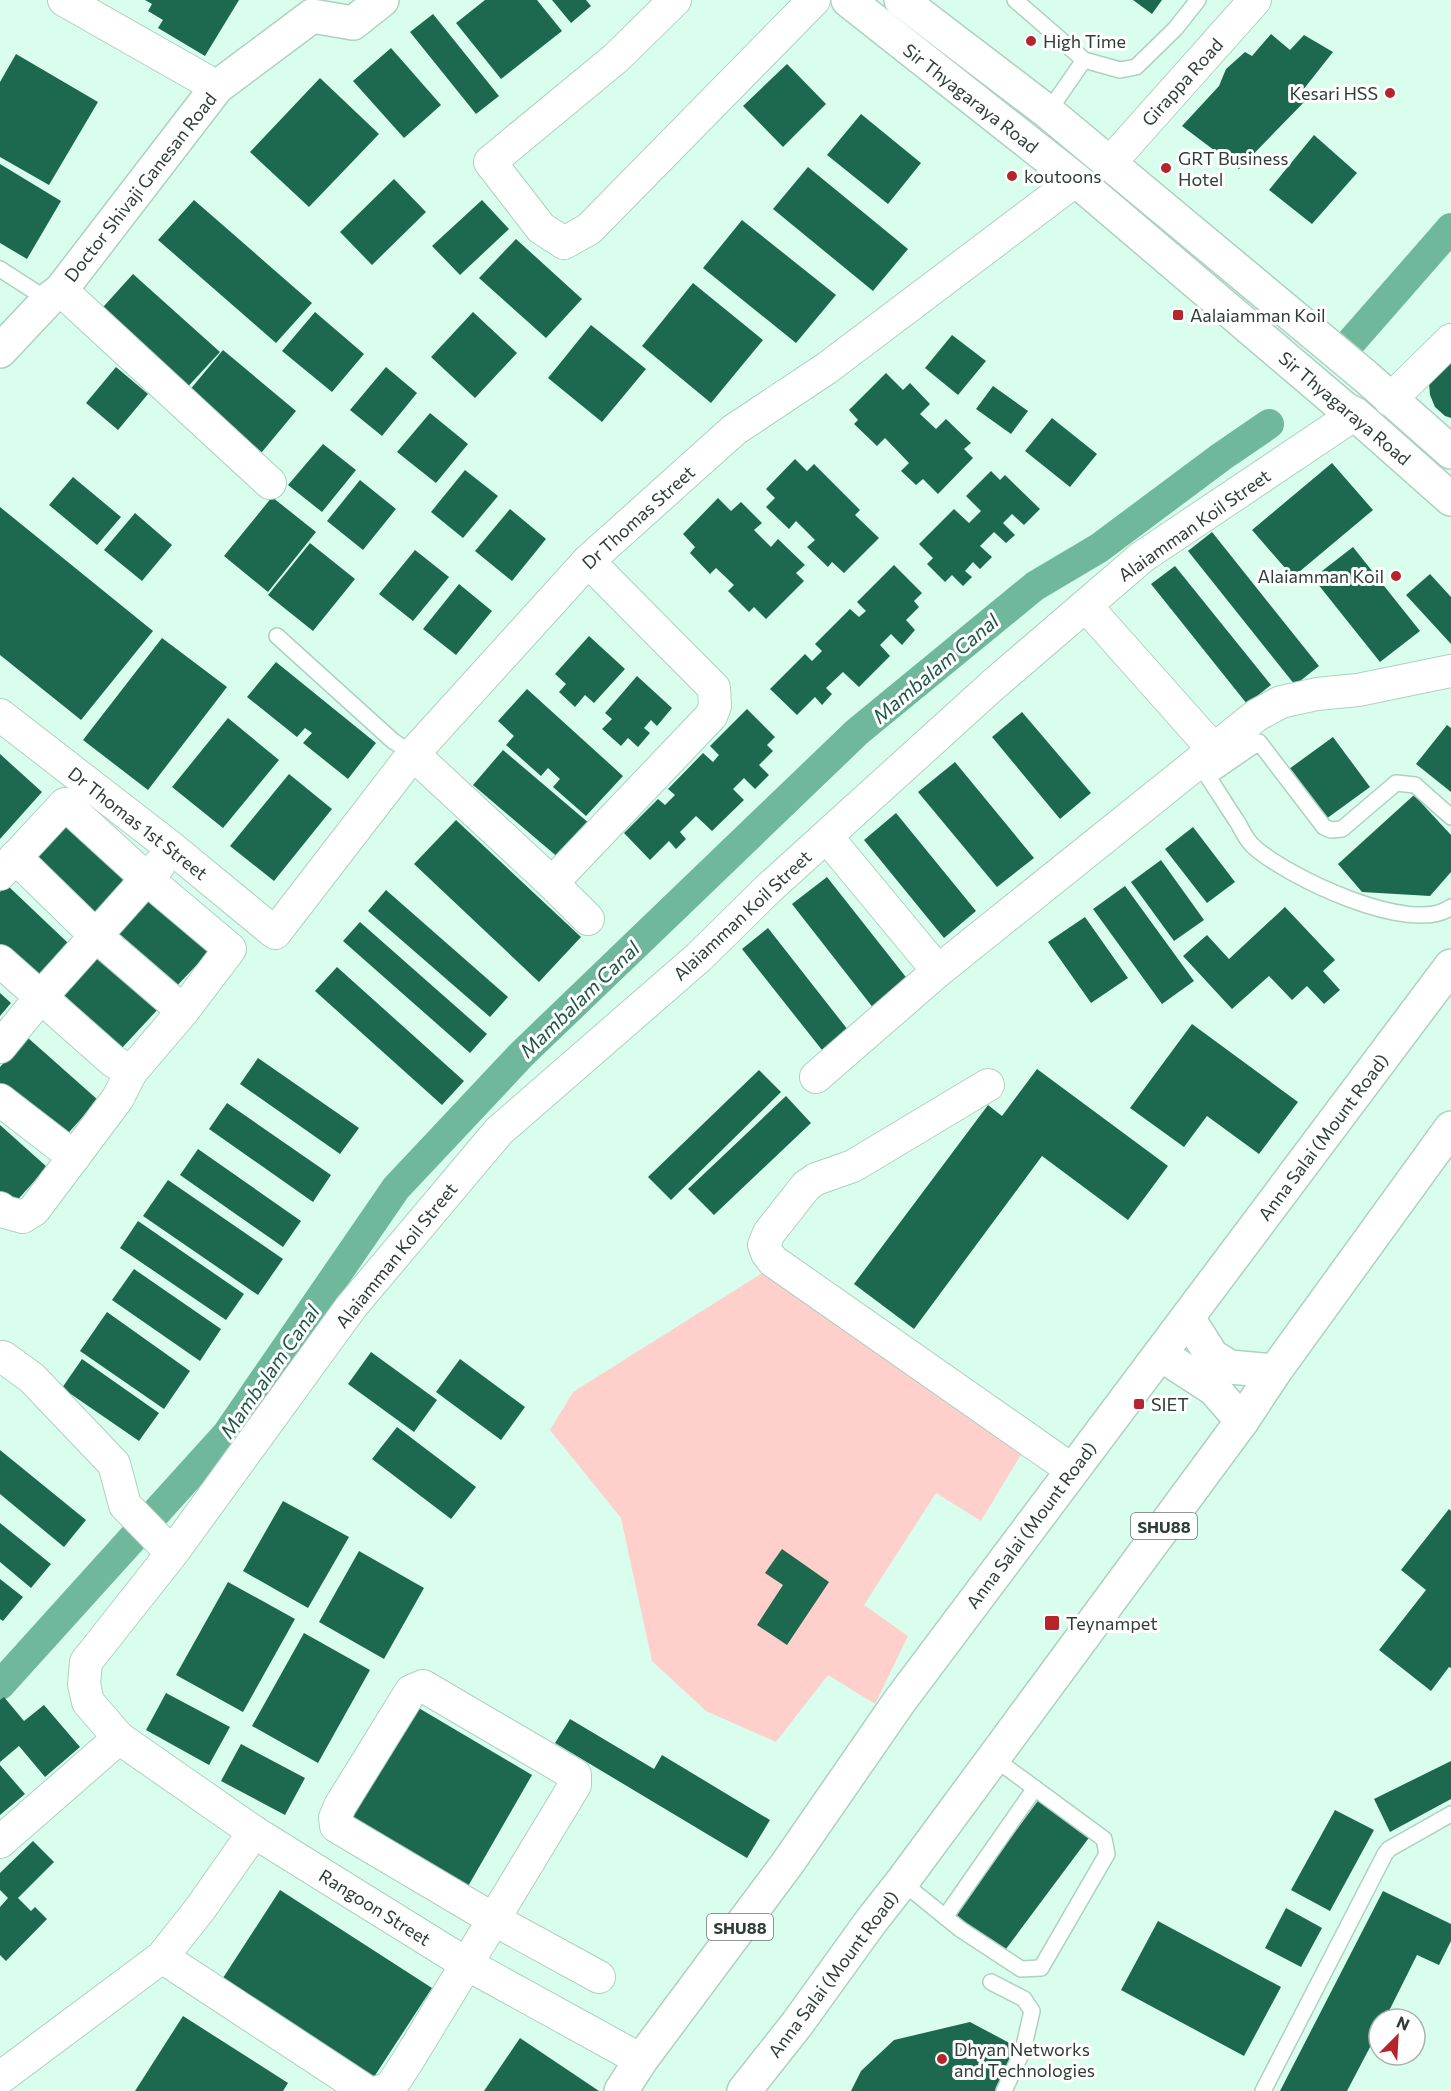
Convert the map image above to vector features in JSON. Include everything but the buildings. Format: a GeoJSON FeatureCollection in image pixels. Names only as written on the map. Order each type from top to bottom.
{"type":"FeatureCollection","features":[{"type":"Feature","properties":{"kind":"main road","name":"Doctor Shivaji Ganesan Road"},"geometry":{"type":"LineString","coordinates":[[0,351],[55,295],[217,87],[315,8],[353,23],[382,0]]}},
{"type":"Feature","properties":{"kind":"main road","name":"Sir Thyagaraya Road"},"geometry":{"type":"LineString","coordinates":[[848,0],[1076,180],[1345,409],[1354,414],[1451,499]]}},
{"type":"Feature","properties":{"kind":"main road","name":"Sir Thyagaraya Road"},"geometry":{"type":"LineString","coordinates":[[906,2],[1048,112],[1365,376],[1451,452]]}},
{"type":"Feature","properties":{"kind":"main road","name":"Anna Salai (Mount Road)"},"geometry":{"type":"LineString","coordinates":[[621,2091],[787,1864],[899,1702],[1451,966]]}},
{"type":"Feature","properties":{"kind":"main road","name":"Anna Salai (Mount Road)"},"geometry":{"type":"LineString","coordinates":[[744,2091],[797,2025],[902,1882],[987,1753],[1242,1421],[1275,1371],[1451,1128]]}},
{"type":"Feature","properties":{"kind":"main road"},"geometry":{"type":"LineString","coordinates":[[1188,1318],[1212,1356],[1230,1367],[1275,1371]]}},
{"type":"Feature","properties":{"kind":"main road"},"geometry":{"type":"LineString","coordinates":[[1160,1354],[1214,1389],[1242,1421]]}},
{"type":"Feature","properties":{"kind":"street"},"geometry":{"type":"LineString","coordinates":[[64,0],[217,87]]}},
{"type":"Feature","properties":{"kind":"street"},"geometry":{"type":"LineString","coordinates":[[675,0],[616,58],[490,162],[542,228],[564,243],[589,229],[814,0]]}},
{"type":"Feature","properties":{"kind":"street","name":"Girappa Road"},"geometry":{"type":"LineString","coordinates":[[1109,164],[1255,0]]}},
{"type":"Feature","properties":{"kind":"street","name":"Dr Thomas Street"},"geometry":{"type":"LineString","coordinates":[[275,933],[413,754],[588,561],[734,430],[827,368],[1076,180]]}},
{"type":"Feature","properties":{"kind":"street"},"geometry":{"type":"LineString","coordinates":[[55,295],[270,483]]}},
{"type":"Feature","properties":{"kind":"street"},"geometry":{"type":"LineString","coordinates":[[1390,400],[1451,340]]}},
{"type":"Feature","properties":{"kind":"street","name":"Alaiamman Koil Street"},"geometry":{"type":"LineString","coordinates":[[119,1738],[88,1702],[84,1684],[86,1662],[173,1552],[351,1307],[499,1131],[699,957],[767,890],[993,685],[1142,557],[1354,414]]}},
{"type":"Feature","properties":{"kind":"street"},"geometry":{"type":"LineString","coordinates":[[552,883],[711,716],[715,706],[714,688],[588,561]]}},
{"type":"Feature","properties":{"kind":"street"},"geometry":{"type":"LineString","coordinates":[[1086,606],[1214,750]]}},
{"type":"Feature","properties":{"kind":"street"},"geometry":{"type":"LineString","coordinates":[[816,1077],[938,971],[1257,715],[1281,702],[1317,694],[1358,690],[1451,671]]}},
{"type":"Feature","properties":{"kind":"street","name":"Dr Thomas 1st Street"},"geometry":{"type":"LineString","coordinates":[[0,715],[173,849],[275,933]]}},
{"type":"Feature","properties":{"kind":"street"},"geometry":{"type":"LineString","coordinates":[[413,754],[588,919]]}},
{"type":"Feature","properties":{"kind":"street"},"geometry":{"type":"LineString","coordinates":[[0,1208],[5,1212],[23,1217],[34,1210],[118,1098],[131,1072],[183,1011],[230,949],[147,879],[64,804],[7,866],[96,936],[183,1011]]}},
{"type":"Feature","properties":{"kind":"street","name":"Alaiamman Koil Street"},"geometry":{"type":"LineString","coordinates":[[826,837],[938,971]]}},
{"type":"Feature","properties":{"kind":"street"},"geometry":{"type":"LineString","coordinates":[[0,1047],[40,998],[173,849]]}},
{"type":"Feature","properties":{"kind":"street"},"geometry":{"type":"LineString","coordinates":[[0,961],[113,1061],[131,1072]]}},
{"type":"Feature","properties":{"kind":"street"},"geometry":{"type":"LineString","coordinates":[[0,982],[19,1001],[17,1009],[0,1032]]}},
{"type":"Feature","properties":{"kind":"street"},"geometry":{"type":"LineString","coordinates":[[988,1085],[853,1166],[816,1179],[806,1186],[769,1233],[764,1245],[772,1261],[1072,1470]]}},
{"type":"Feature","properties":{"kind":"street"},"geometry":{"type":"LineString","coordinates":[[0,1100],[74,1157]]}},
{"type":"Feature","properties":{"kind":"street"},"geometry":{"type":"LineString","coordinates":[[1,1358],[32,1378],[114,1464],[125,1505],[163,1544]]}},
{"type":"Feature","properties":{"kind":"street"},"geometry":{"type":"LineString","coordinates":[[381,2091],[390,2088],[409,2059],[465,1963],[493,1919],[575,1785],[575,1775],[423,1686],[411,1691],[340,1806],[335,1818],[336,1826],[493,1919],[599,1977]]}},
{"type":"Feature","properties":{"kind":"street"},"geometry":{"type":"LineString","coordinates":[[0,1842],[119,1738]]}},
{"type":"Feature","properties":{"kind":"street","name":"Rangoon Street"},"geometry":{"type":"LineString","coordinates":[[119,1738],[254,1832],[465,1963],[642,2060]]}},
{"type":"Feature","properties":{"kind":"street"},"geometry":{"type":"LineString","coordinates":[[0,2078],[162,1957],[200,1909],[254,1832]]}},
{"type":"Feature","properties":{"kind":"street"},"geometry":{"type":"LineString","coordinates":[[162,1957],[366,2091]]}},
{"type":"Feature","properties":{"kind":"lane"},"geometry":{"type":"LineString","coordinates":[[1015,0],[1084,60],[1120,70],[1136,67],[1175,29],[1198,0]]}},
{"type":"Feature","properties":{"kind":"lane"},"geometry":{"type":"LineString","coordinates":[[1048,112],[1084,60]]}},
{"type":"Feature","properties":{"kind":"lane"},"geometry":{"type":"LineString","coordinates":[[0,269],[55,295]]}},
{"type":"Feature","properties":{"kind":"lane"},"geometry":{"type":"LineString","coordinates":[[277,636],[393,741],[413,754]]}},
{"type":"Feature","properties":{"kind":"lane"},"geometry":{"type":"LineString","coordinates":[[1451,817],[1415,784],[1396,783],[1342,829],[1331,830],[1324,826],[1259,742],[1208,777],[1252,845],[1282,868],[1367,906],[1413,916],[1444,913],[1451,907]]}},
{"type":"Feature","properties":{"kind":"lane"},"geometry":{"type":"LineString","coordinates":[[902,1882],[945,1917],[1021,1969],[1041,1968],[1107,1854],[1104,1839],[987,1753]]}},
{"type":"Feature","properties":{"kind":"lane"},"geometry":{"type":"LineString","coordinates":[[945,1917],[1035,1788]]}},
{"type":"Feature","properties":{"kind":"lane"},"geometry":{"type":"LineString","coordinates":[[1263,2091],[1385,1854],[1389,1849],[1451,1814]]}},
{"type":"Feature","properties":{"kind":"lane"},"geometry":{"type":"LineString","coordinates":[[991,1982],[1024,1999],[1032,2011],[1023,2050],[1004,2091]]}},
{"type":"Feature","properties":{"kind":"shaded area"},"geometry":{"type":"Polygon","coordinates":[[[764,1272],[1025,1448],[981,1521],[936,1493],[864,1605],[908,1636],[875,1704],[828,1675],[776,1742],[706,1711],[652,1661],[621,1518],[550,1430],[573,1392],[764,1272]]]}},
{"type":"Feature","properties":{"kind":"waterway","name":"Mambalam Canal"},"geometry":{"type":"LineString","coordinates":[[1345,349],[1451,228]]}},
{"type":"Feature","properties":{"kind":"waterway","name":"Mambalam Canal"},"geometry":{"type":"LineString","coordinates":[[0,1685],[227,1434],[396,1188],[522,1054],[857,732],[1035,586],[1099,548],[1269,424]]}},
{"type":"Feature","properties":{"kind":"place","name":"High Time"},"geometry":{"type":"Point","coordinates":[1031,41]}},
{"type":"Feature","properties":{"kind":"place","name":"Kesari HSS"},"geometry":{"type":"Point","coordinates":[1390,93]}},
{"type":"Feature","properties":{"kind":"place","name":"GRT Business Hotel"},"geometry":{"type":"Point","coordinates":[1166,168]}},
{"type":"Feature","properties":{"kind":"place","name":"koutoons"},"geometry":{"type":"Point","coordinates":[1012,176]}},
{"type":"Feature","properties":{"kind":"place","name":"Aalaiamman Koil"},"geometry":{"type":"Point","coordinates":[1178,315]}},
{"type":"Feature","properties":{"kind":"place","name":"Alaiamman Koil"},"geometry":{"type":"Point","coordinates":[1396,576]}},
{"type":"Feature","properties":{"kind":"place","name":"SIET"},"geometry":{"type":"Point","coordinates":[1139,1404]}},
{"type":"Feature","properties":{"kind":"place","name":"Teynampet"},"geometry":{"type":"Point","coordinates":[1052,1623]}},
{"type":"Feature","properties":{"kind":"place","name":"Dhyan Networks and Technologies"},"geometry":{"type":"Point","coordinates":[942,2059]}}]}
